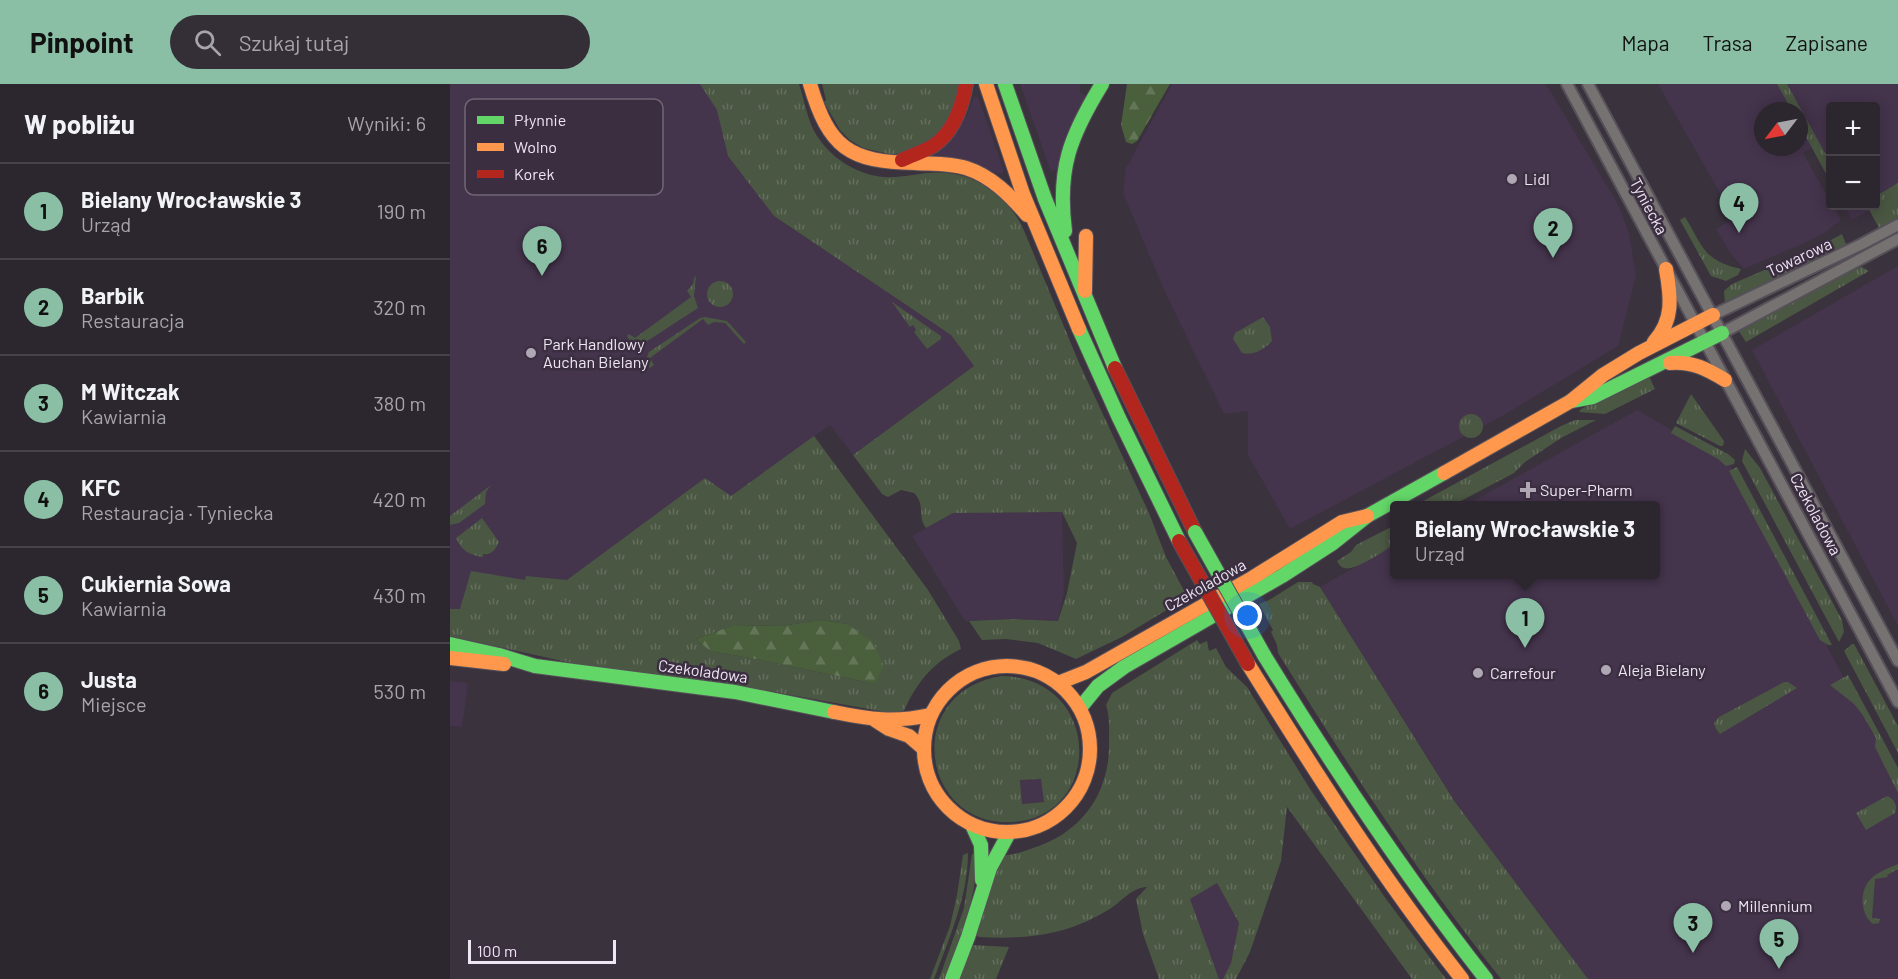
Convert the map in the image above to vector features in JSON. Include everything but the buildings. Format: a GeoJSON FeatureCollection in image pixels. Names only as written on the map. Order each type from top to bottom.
{"type":"FeatureCollection","features":[{"type":"Feature","properties":{"kind":"main road"},"geometry":{"type":"LineString","coordinates":[[810,84],[823,122],[834,138],[844,147],[867,159],[886,163],[954,165],[989,178],[1013,199],[1037,228]]}},
{"type":"Feature","properties":{"kind":"main road"},"geometry":{"type":"LineString","coordinates":[[898,162],[933,146],[947,134],[957,118],[966,84]]}},
{"type":"Feature","properties":{"kind":"main road"},"geometry":{"type":"LineString","coordinates":[[986,84],[1037,228],[1091,359],[1179,541],[1248,664],[1303,754],[1366,849],[1462,979]]}},
{"type":"Feature","properties":{"kind":"main road"},"geometry":{"type":"LineString","coordinates":[[1005,84],[1052,217],[1085,299],[1136,413],[1195,532],[1264,655],[1319,745],[1381,838],[1486,979]]}},
{"type":"Feature","properties":{"kind":"main road"},"geometry":{"type":"LineString","coordinates":[[1075,274],[1064,225],[1061,197],[1062,173],[1074,133],[1102,84]]}},
{"type":"Feature","properties":{"kind":"main road"},"geometry":{"type":"LineString","coordinates":[[1085,299],[1086,236]]}},
{"type":"Feature","properties":{"kind":"main road"},"geometry":{"type":"LineString","coordinates":[[1649,346],[1665,328],[1671,314],[1671,294],[1666,269]]}},
{"type":"Feature","properties":{"kind":"main road","name":"Czekoladowa"},"geometry":{"type":"LineString","coordinates":[[1394,501],[1572,401],[1590,383],[1649,346],[1713,315]]}},
{"type":"Feature","properties":{"kind":"main road","name":"Czekoladowa"},"geometry":{"type":"LineString","coordinates":[[1572,401],[1593,397],[1722,333]]}},
{"type":"Feature","properties":{"kind":"main road"},"geometry":{"type":"LineString","coordinates":[[1659,366],[1683,361],[1698,363],[1725,380]]}},
{"type":"Feature","properties":{"kind":"main road","name":"Czekoladowa"},"geometry":{"type":"LineString","coordinates":[[1080,708],[1089,693],[1105,681],[1146,654],[1261,590],[1311,559],[1349,534],[1367,516],[1390,503]]}},
{"type":"Feature","properties":{"kind":"main road","name":"Czekoladowa"},"geometry":{"type":"LineString","coordinates":[[1058,683],[1086,672],[1252,578],[1342,522],[1367,516]]}},
{"type":"Feature","properties":{"kind":"main road","name":"Czekoladowa"},"geometry":{"type":"LineString","coordinates":[[450,644],[499,655],[525,664]]}},
{"type":"Feature","properties":{"kind":"main road","name":"Czekoladowa"},"geometry":{"type":"LineString","coordinates":[[450,658],[499,664],[525,664],[735,692],[875,720],[930,716]]}},
{"type":"Feature","properties":{"kind":"main road"},"geometry":{"type":"LineString","coordinates":[[1003,666],[1025,668],[1047,676],[1058,683],[1080,708],[1087,728],[1090,753],[1084,780],[1070,803],[1049,820],[1023,831],[995,832],[972,825],[950,809],[936,793],[926,768],[925,730],[941,698],[963,678],[980,670],[1003,666]]}},
{"type":"Feature","properties":{"kind":"main road","name":"Czekoladowa"},"geometry":{"type":"LineString","coordinates":[[875,720],[889,729],[909,736],[924,749]]}},
{"type":"Feature","properties":{"kind":"main road"},"geometry":{"type":"LineString","coordinates":[[952,979],[970,931],[982,885],[981,845],[972,825]]}},
{"type":"Feature","properties":{"kind":"main road"},"geometry":{"type":"LineString","coordinates":[[982,885],[990,872],[996,851],[1009,832]]}},
{"type":"Feature","properties":{"kind":"street","name":"Tyniecka"},"geometry":{"type":"LineString","coordinates":[[1567,84],[1704,342]]}},
{"type":"Feature","properties":{"kind":"street","name":"Tyniecka"},"geometry":{"type":"LineString","coordinates":[[1588,84],[1713,315]]}},
{"type":"Feature","properties":{"kind":"street","name":"Towarowa"},"geometry":{"type":"LineString","coordinates":[[1713,315],[1898,225]]}},
{"type":"Feature","properties":{"kind":"street","name":"Towarowa"},"geometry":{"type":"LineString","coordinates":[[1722,333],[1898,239]]}},
{"type":"Feature","properties":{"kind":"street","name":"Czekoladowa"},"geometry":{"type":"LineString","coordinates":[[1713,315],[1898,661]]}},
{"type":"Feature","properties":{"kind":"street","name":"Czekoladowa"},"geometry":{"type":"LineString","coordinates":[[1704,342],[1898,702]]}},
{"type":"Feature","properties":{"kind":"shaded area"},"geometry":{"type":"Polygon","coordinates":[[[450,84],[702,84],[719,108],[774,216],[951,335],[974,366],[853,455],[830,425],[514,651],[450,637],[450,84]]]}},
{"type":"Feature","properties":{"kind":"shaded area"},"geometry":{"type":"Polygon","coordinates":[[[1020,84],[1080,84],[1080,92],[1088,97],[1059,169],[1051,172],[1020,84]]]}},
{"type":"Feature","properties":{"kind":"shaded area"},"geometry":{"type":"Polygon","coordinates":[[[1172,84],[1546,84],[1619,206],[1629,233],[1636,276],[1618,346],[1504,415],[1290,529],[1248,455],[1248,411],[1224,414],[1165,292],[1123,193],[1126,168],[1172,84]]]}},
{"type":"Feature","properties":{"kind":"shaded area"},"geometry":{"type":"Polygon","coordinates":[[[1658,84],[1777,84],[1787,102],[1754,102],[1754,156],[1805,156],[1826,194],[1826,210],[1835,210],[1841,220],[1809,241],[1744,269],[1730,253],[1716,229],[1734,218],[1658,84]]]}},
{"type":"Feature","properties":{"kind":"shaded area"},"geometry":{"type":"Polygon","coordinates":[[[1778,84],[1898,84],[1898,195],[1880,205],[1880,102],[1826,102],[1826,173],[1812,147],[1808,150],[1808,102],[1792,102],[1778,84]]]}},
{"type":"Feature","properties":{"kind":"shaded area"},"geometry":{"type":"Polygon","coordinates":[[[974,97],[978,97],[1004,171],[1001,174],[934,156],[967,115],[974,97]]]}},
{"type":"Feature","properties":{"kind":"shaded area"},"geometry":{"type":"Polygon","coordinates":[[[1846,210],[1870,210],[1852,220],[1846,210]]]}},
{"type":"Feature","properties":{"kind":"shaded area"},"geometry":{"type":"Polygon","coordinates":[[[1898,266],[1898,626],[1752,350],[1898,266]]]}},
{"type":"Feature","properties":{"kind":"shaded area","name":"Aleja Bielany"},"geometry":{"type":"Polygon","coordinates":[[[1637,410],[1729,463],[1898,779],[1898,979],[1588,979],[1455,802],[1320,587],[1390,547],[1390,579],[1660,579],[1660,501],[1473,501],[1637,410]]]}},
{"type":"Feature","properties":{"kind":"shaded area"},"geometry":{"type":"Polygon","coordinates":[[[1062,512],[1064,593],[1058,621],[1013,619],[965,621],[912,536],[953,513],[1062,512]]]}},
{"type":"Feature","properties":{"kind":"shaded area"},"geometry":{"type":"Polygon","coordinates":[[[450,681],[468,683],[462,727],[450,726],[450,681]]]}},
{"type":"Feature","properties":{"kind":"shaded area"},"geometry":{"type":"Polygon","coordinates":[[[1042,779],[1044,802],[1022,804],[1020,780],[1042,779]]]}},
{"type":"Feature","properties":{"kind":"shaded area"},"geometry":{"type":"Polygon","coordinates":[[[1217,883],[1239,923],[1231,963],[1223,979],[1219,979],[1189,898],[1217,883]]]}},
{"type":"Feature","properties":{"kind":"green space"},"geometry":{"type":"Polygon","coordinates":[[[700,84],[799,84],[808,117],[817,136],[832,154],[851,167],[883,177],[933,173],[958,175],[980,183],[1000,197],[1016,215],[1022,226],[1080,365],[1149,513],[1166,557],[1189,600],[1175,605],[1122,637],[1076,659],[1038,643],[1006,639],[982,640],[969,621],[1013,619],[1058,621],[1067,593],[1077,543],[1062,512],[953,513],[926,528],[922,520],[920,502],[914,493],[901,490],[888,497],[882,494],[853,455],[974,366],[951,335],[774,216],[728,156],[717,110],[700,84]]]}},
{"type":"Feature","properties":{"kind":"green space"},"geometry":{"type":"Polygon","coordinates":[[[822,84],[961,84],[962,95],[935,140],[893,155],[863,148],[840,130],[824,102],[826,100],[822,84]]]}},
{"type":"Feature","properties":{"kind":"green space"},"geometry":{"type":"Polygon","coordinates":[[[1127,84],[1170,84],[1137,141],[1132,144],[1126,142],[1121,125],[1127,84]]]}},
{"type":"Feature","properties":{"kind":"green space"},"geometry":{"type":"Polygon","coordinates":[[[1777,84],[1787,84],[1797,102],[1787,102],[1777,84]]]}},
{"type":"Feature","properties":{"kind":"green space"},"geometry":{"type":"Polygon","coordinates":[[[1808,122],[1826,155],[1826,174],[1808,141],[1808,122]]]}},
{"type":"Feature","properties":{"kind":"green space"},"geometry":{"type":"Polygon","coordinates":[[[1898,183],[1898,218],[1879,228],[1869,210],[1880,210],[1880,194],[1898,183]]]}},
{"type":"Feature","properties":{"kind":"green space"},"geometry":{"type":"Polygon","coordinates":[[[1685,217],[1706,251],[1719,261],[1741,269],[1738,275],[1726,281],[1711,276],[1680,220],[1685,217]]]}},
{"type":"Feature","properties":{"kind":"green space"},"geometry":{"type":"Polygon","coordinates":[[[1842,234],[1846,244],[1841,250],[1725,304],[1724,291],[1732,284],[1820,246],[1842,234]]]}},
{"type":"Feature","properties":{"kind":"green space"},"geometry":{"type":"Polygon","coordinates":[[[1862,267],[1869,271],[1746,342],[1738,330],[1856,268],[1862,267]]]}},
{"type":"Feature","properties":{"kind":"green space"},"geometry":{"type":"Polygon","coordinates":[[[696,276],[694,296],[698,308],[641,345],[632,344],[627,336],[629,334],[635,338],[691,297],[687,291],[696,276]]]}},
{"type":"Feature","properties":{"kind":"green space"},"geometry":{"type":"Polygon","coordinates":[[[720,281],[729,285],[733,294],[729,303],[720,307],[711,303],[707,294],[711,285],[720,281]]]}},
{"type":"Feature","properties":{"kind":"green space"},"geometry":{"type":"Polygon","coordinates":[[[892,302],[941,336],[941,339],[927,349],[914,332],[916,330],[913,325],[910,327],[892,302]]]}},
{"type":"Feature","properties":{"kind":"green space"},"geometry":{"type":"Polygon","coordinates":[[[1263,317],[1270,327],[1272,341],[1258,351],[1250,354],[1242,353],[1233,339],[1235,333],[1263,317]]]}},
{"type":"Feature","properties":{"kind":"green space"},"geometry":{"type":"Polygon","coordinates":[[[700,318],[727,321],[746,342],[744,344],[725,323],[714,322],[708,325],[703,319],[650,358],[654,365],[650,368],[645,362],[649,352],[700,318]]]}},
{"type":"Feature","properties":{"kind":"green space"},"geometry":{"type":"Polygon","coordinates":[[[1649,376],[1655,389],[1605,414],[1579,412],[1581,409],[1649,376]]]}},
{"type":"Feature","properties":{"kind":"green space"},"geometry":{"type":"Polygon","coordinates":[[[1691,394],[1724,441],[1723,446],[1676,423],[1691,394]]]}},
{"type":"Feature","properties":{"kind":"green space"},"geometry":{"type":"Polygon","coordinates":[[[1471,414],[1480,417],[1483,426],[1480,435],[1471,438],[1462,435],[1459,426],[1462,417],[1471,414]]]}},
{"type":"Feature","properties":{"kind":"green space"},"geometry":{"type":"Polygon","coordinates":[[[1575,420],[1596,420],[1561,438],[1525,462],[1514,473],[1461,501],[1423,501],[1575,420]]]}},
{"type":"Feature","properties":{"kind":"green space"},"geometry":{"type":"Polygon","coordinates":[[[1675,426],[1728,454],[1735,460],[1734,464],[1726,466],[1718,459],[1671,433],[1675,426]]]}},
{"type":"Feature","properties":{"kind":"green space"},"geometry":{"type":"Polygon","coordinates":[[[814,436],[928,590],[959,641],[961,649],[941,661],[925,676],[912,694],[902,715],[735,685],[585,666],[450,636],[450,609],[460,609],[471,571],[525,580],[526,576],[567,580],[705,478],[731,496],[814,436]],[[821,620],[781,626],[734,625],[696,639],[710,651],[875,684],[847,624],[821,620]]]}},
{"type":"Feature","properties":{"kind":"green space"},"geometry":{"type":"Polygon","coordinates":[[[1745,449],[1760,468],[1842,620],[1844,632],[1839,642],[1742,461],[1745,449]]]}},
{"type":"Feature","properties":{"kind":"green space"},"geometry":{"type":"Polygon","coordinates":[[[1737,467],[1832,645],[1820,640],[1729,471],[1737,467]]]}},
{"type":"Feature","properties":{"kind":"green space"},"geometry":{"type":"Polygon","coordinates":[[[491,485],[486,492],[485,504],[459,523],[450,525],[450,516],[491,485]]]}},
{"type":"Feature","properties":{"kind":"green space"},"geometry":{"type":"Polygon","coordinates":[[[482,518],[499,542],[493,551],[483,554],[483,557],[466,552],[456,538],[482,518]]]}},
{"type":"Feature","properties":{"kind":"green space"},"geometry":{"type":"Polygon","coordinates":[[[1390,528],[1390,547],[1355,567],[1344,568],[1337,561],[1351,552],[1356,545],[1390,528]]]}},
{"type":"Feature","properties":{"kind":"green space"},"geometry":{"type":"Polygon","coordinates":[[[1298,582],[1312,582],[1320,587],[1455,802],[1588,979],[1501,979],[1441,900],[1358,778],[1278,653],[1271,632],[1273,630],[1259,604],[1298,582]]]}},
{"type":"Feature","properties":{"kind":"green space"},"geometry":{"type":"Polygon","coordinates":[[[821,620],[847,624],[873,642],[884,666],[875,684],[710,651],[696,639],[734,625],[781,626],[821,620]]]}},
{"type":"Feature","properties":{"kind":"green space"},"geometry":{"type":"Polygon","coordinates":[[[1197,640],[1200,644],[1207,641],[1209,651],[1216,648],[1226,667],[1247,687],[1310,789],[1386,899],[1446,979],[1412,979],[1287,807],[1281,861],[1250,952],[1236,979],[1223,979],[1231,963],[1239,923],[1217,883],[1190,899],[1219,979],[1159,979],[1143,934],[1136,899],[1147,887],[1136,890],[1093,918],[1062,930],[1013,938],[976,935],[997,864],[1003,855],[1021,852],[1055,839],[1082,818],[1092,806],[1105,776],[1108,760],[1109,723],[1106,705],[1112,693],[1197,640]]]}},
{"type":"Feature","properties":{"kind":"green space"},"geometry":{"type":"Polygon","coordinates":[[[1852,644],[1898,726],[1898,753],[1844,651],[1852,644]]]}},
{"type":"Feature","properties":{"kind":"green space"},"geometry":{"type":"Polygon","coordinates":[[[1848,675],[1898,768],[1898,793],[1875,747],[1876,738],[1862,714],[1854,704],[1830,685],[1848,675]]]}},
{"type":"Feature","properties":{"kind":"green space"},"geometry":{"type":"Polygon","coordinates":[[[1002,676],[1035,683],[1059,699],[1073,721],[1079,747],[1076,773],[1064,797],[1043,814],[1014,822],[982,818],[958,804],[942,783],[935,757],[937,731],[948,706],[970,687],[1002,676]],[[1041,779],[1020,780],[1022,804],[1044,802],[1041,779]]]}},
{"type":"Feature","properties":{"kind":"green space"},"geometry":{"type":"Polygon","coordinates":[[[1784,682],[1797,688],[1720,734],[1716,729],[1714,723],[1719,717],[1784,682]]]}},
{"type":"Feature","properties":{"kind":"green space"},"geometry":{"type":"Polygon","coordinates":[[[1887,796],[1895,803],[1895,813],[1866,830],[1856,813],[1887,796]]]}},
{"type":"Feature","properties":{"kind":"green space"},"geometry":{"type":"Polygon","coordinates":[[[968,853],[965,885],[957,917],[934,979],[930,979],[950,926],[963,855],[968,853]]]}},
{"type":"Feature","properties":{"kind":"green space"},"geometry":{"type":"Polygon","coordinates":[[[972,854],[978,855],[967,921],[945,979],[939,979],[964,908],[972,854]]]}},
{"type":"Feature","properties":{"kind":"green space"},"geometry":{"type":"Polygon","coordinates":[[[1898,864],[1898,869],[1887,875],[1888,877],[1875,879],[1872,918],[1880,919],[1879,923],[1873,924],[1864,910],[1863,898],[1866,886],[1875,875],[1898,864]]]}},
{"type":"Feature","properties":{"kind":"green space"},"geometry":{"type":"Polygon","coordinates":[[[972,945],[1009,947],[996,979],[959,979],[972,945]]]}},
{"type":"Feature","properties":{"kind":"traffic: fast"},"geometry":{"type":"LineString","coordinates":[[1005,84],[1045,199],[1115,368]]}},
{"type":"Feature","properties":{"kind":"traffic: fast"},"geometry":{"type":"LineString","coordinates":[[1065,231],[1063,189],[1068,154],[1082,120],[1102,84]]}},
{"type":"Feature","properties":{"kind":"traffic: fast"},"geometry":{"type":"LineString","coordinates":[[1079,329],[1179,541]]}},
{"type":"Feature","properties":{"kind":"traffic: fast"},"geometry":{"type":"LineString","coordinates":[[1571,401],[1593,397],[1722,333]]}},
{"type":"Feature","properties":{"kind":"traffic: fast"},"geometry":{"type":"LineString","coordinates":[[1394,501],[1444,473]]}},
{"type":"Feature","properties":{"kind":"traffic: fast"},"geometry":{"type":"LineString","coordinates":[[1080,708],[1098,686],[1124,667],[1282,576],[1333,543],[1367,516],[1390,503]]}},
{"type":"Feature","properties":{"kind":"traffic: fast"},"geometry":{"type":"LineString","coordinates":[[1195,532],[1264,655]]}},
{"type":"Feature","properties":{"kind":"traffic: fast"},"geometry":{"type":"LineString","coordinates":[[450,644],[535,666],[735,692],[834,712]]}},
{"type":"Feature","properties":{"kind":"traffic: fast"},"geometry":{"type":"LineString","coordinates":[[1264,655],[1370,820],[1486,979]]}},
{"type":"Feature","properties":{"kind":"traffic: fast"},"geometry":{"type":"LineString","coordinates":[[972,825],[981,845],[982,880]]}},
{"type":"Feature","properties":{"kind":"traffic: fast"},"geometry":{"type":"LineString","coordinates":[[952,979],[990,868],[1009,833]]}},
{"type":"Feature","properties":{"kind":"traffic: slow"},"geometry":{"type":"LineString","coordinates":[[810,84],[825,123],[834,137],[845,147],[873,159],[947,164],[975,171],[1000,187],[1027,215]]}},
{"type":"Feature","properties":{"kind":"traffic: slow"},"geometry":{"type":"LineString","coordinates":[[986,84],[1023,194],[1079,329]]}},
{"type":"Feature","properties":{"kind":"traffic: slow"},"geometry":{"type":"LineString","coordinates":[[1085,291],[1086,236]]}},
{"type":"Feature","properties":{"kind":"traffic: slow"},"geometry":{"type":"LineString","coordinates":[[1654,342],[1668,317],[1670,299],[1666,269]]}},
{"type":"Feature","properties":{"kind":"traffic: slow"},"geometry":{"type":"LineString","coordinates":[[1444,473],[1571,401],[1603,375],[1639,353],[1713,315]]}},
{"type":"Feature","properties":{"kind":"traffic: slow"},"geometry":{"type":"LineString","coordinates":[[1670,363],[1685,363],[1699,367],[1725,380]]}},
{"type":"Feature","properties":{"kind":"traffic: slow"},"geometry":{"type":"LineString","coordinates":[[1058,683],[1086,672],[1252,578],[1342,522],[1367,516]]}},
{"type":"Feature","properties":{"kind":"traffic: slow"},"geometry":{"type":"LineString","coordinates":[[450,658],[504,664]]}},
{"type":"Feature","properties":{"kind":"traffic: slow"},"geometry":{"type":"LineString","coordinates":[[1248,664],[1377,864],[1462,979]]}},
{"type":"Feature","properties":{"kind":"traffic: slow"},"geometry":{"type":"LineString","coordinates":[[1007,666],[1023,667],[1039,672],[1066,690],[1084,717],[1089,733],[1090,749],[1089,765],[1084,781],[1066,808],[1039,826],[1023,831],[1007,832],[991,831],[975,826],[948,808],[930,781],[925,765],[924,749],[925,733],[930,717],[948,690],[975,672],[991,667],[1007,666]]}},
{"type":"Feature","properties":{"kind":"traffic: slow"},"geometry":{"type":"LineString","coordinates":[[834,712],[882,719],[905,719],[930,715]]}},
{"type":"Feature","properties":{"kind":"traffic: slow"},"geometry":{"type":"LineString","coordinates":[[875,720],[889,729],[909,736],[924,749]]}},
{"type":"Feature","properties":{"kind":"traffic: jam"},"geometry":{"type":"LineString","coordinates":[[902,160],[933,146],[952,127],[966,84]]}},
{"type":"Feature","properties":{"kind":"traffic: jam"},"geometry":{"type":"LineString","coordinates":[[1115,368],[1195,532]]}},
{"type":"Feature","properties":{"kind":"traffic: jam"},"geometry":{"type":"LineString","coordinates":[[1179,541],[1248,664]]}},
{"type":"Feature","properties":{"kind":"place","name":"Lidl"},"geometry":{"type":"Point","coordinates":[1512,179]}},
{"type":"Feature","properties":{"kind":"place","name":"KFC"},"geometry":{"type":"Point","coordinates":[1739,233]}},
{"type":"Feature","properties":{"kind":"place","name":"Barbik"},"geometry":{"type":"Point","coordinates":[1553,258]}},
{"type":"Feature","properties":{"kind":"place","name":"Justa"},"geometry":{"type":"Point","coordinates":[542,276]}},
{"type":"Feature","properties":{"kind":"place","name":"Park Handlowy Auchan Bielany"},"geometry":{"type":"Point","coordinates":[531,353]}},
{"type":"Feature","properties":{"kind":"place","name":"Super-Pharm"},"geometry":{"type":"Point","coordinates":[1528,490]}},
{"type":"Feature","properties":{"kind":"place","name":"Bielany Wrocławskie 3"},"geometry":{"type":"Point","coordinates":[1525,648]}},
{"type":"Feature","properties":{"kind":"place","name":"Aleja Bielany"},"geometry":{"type":"Point","coordinates":[1606,670]}},
{"type":"Feature","properties":{"kind":"place","name":"Carrefour"},"geometry":{"type":"Point","coordinates":[1478,673]}},
{"type":"Feature","properties":{"kind":"place","name":"Millennium"},"geometry":{"type":"Point","coordinates":[1726,906]}},
{"type":"Feature","properties":{"kind":"place","name":"M Witczak"},"geometry":{"type":"Point","coordinates":[1693,953]}},
{"type":"Feature","properties":{"kind":"place","name":"Cukiernia Sowa"},"geometry":{"type":"Point","coordinates":[1779,969]}}]}
